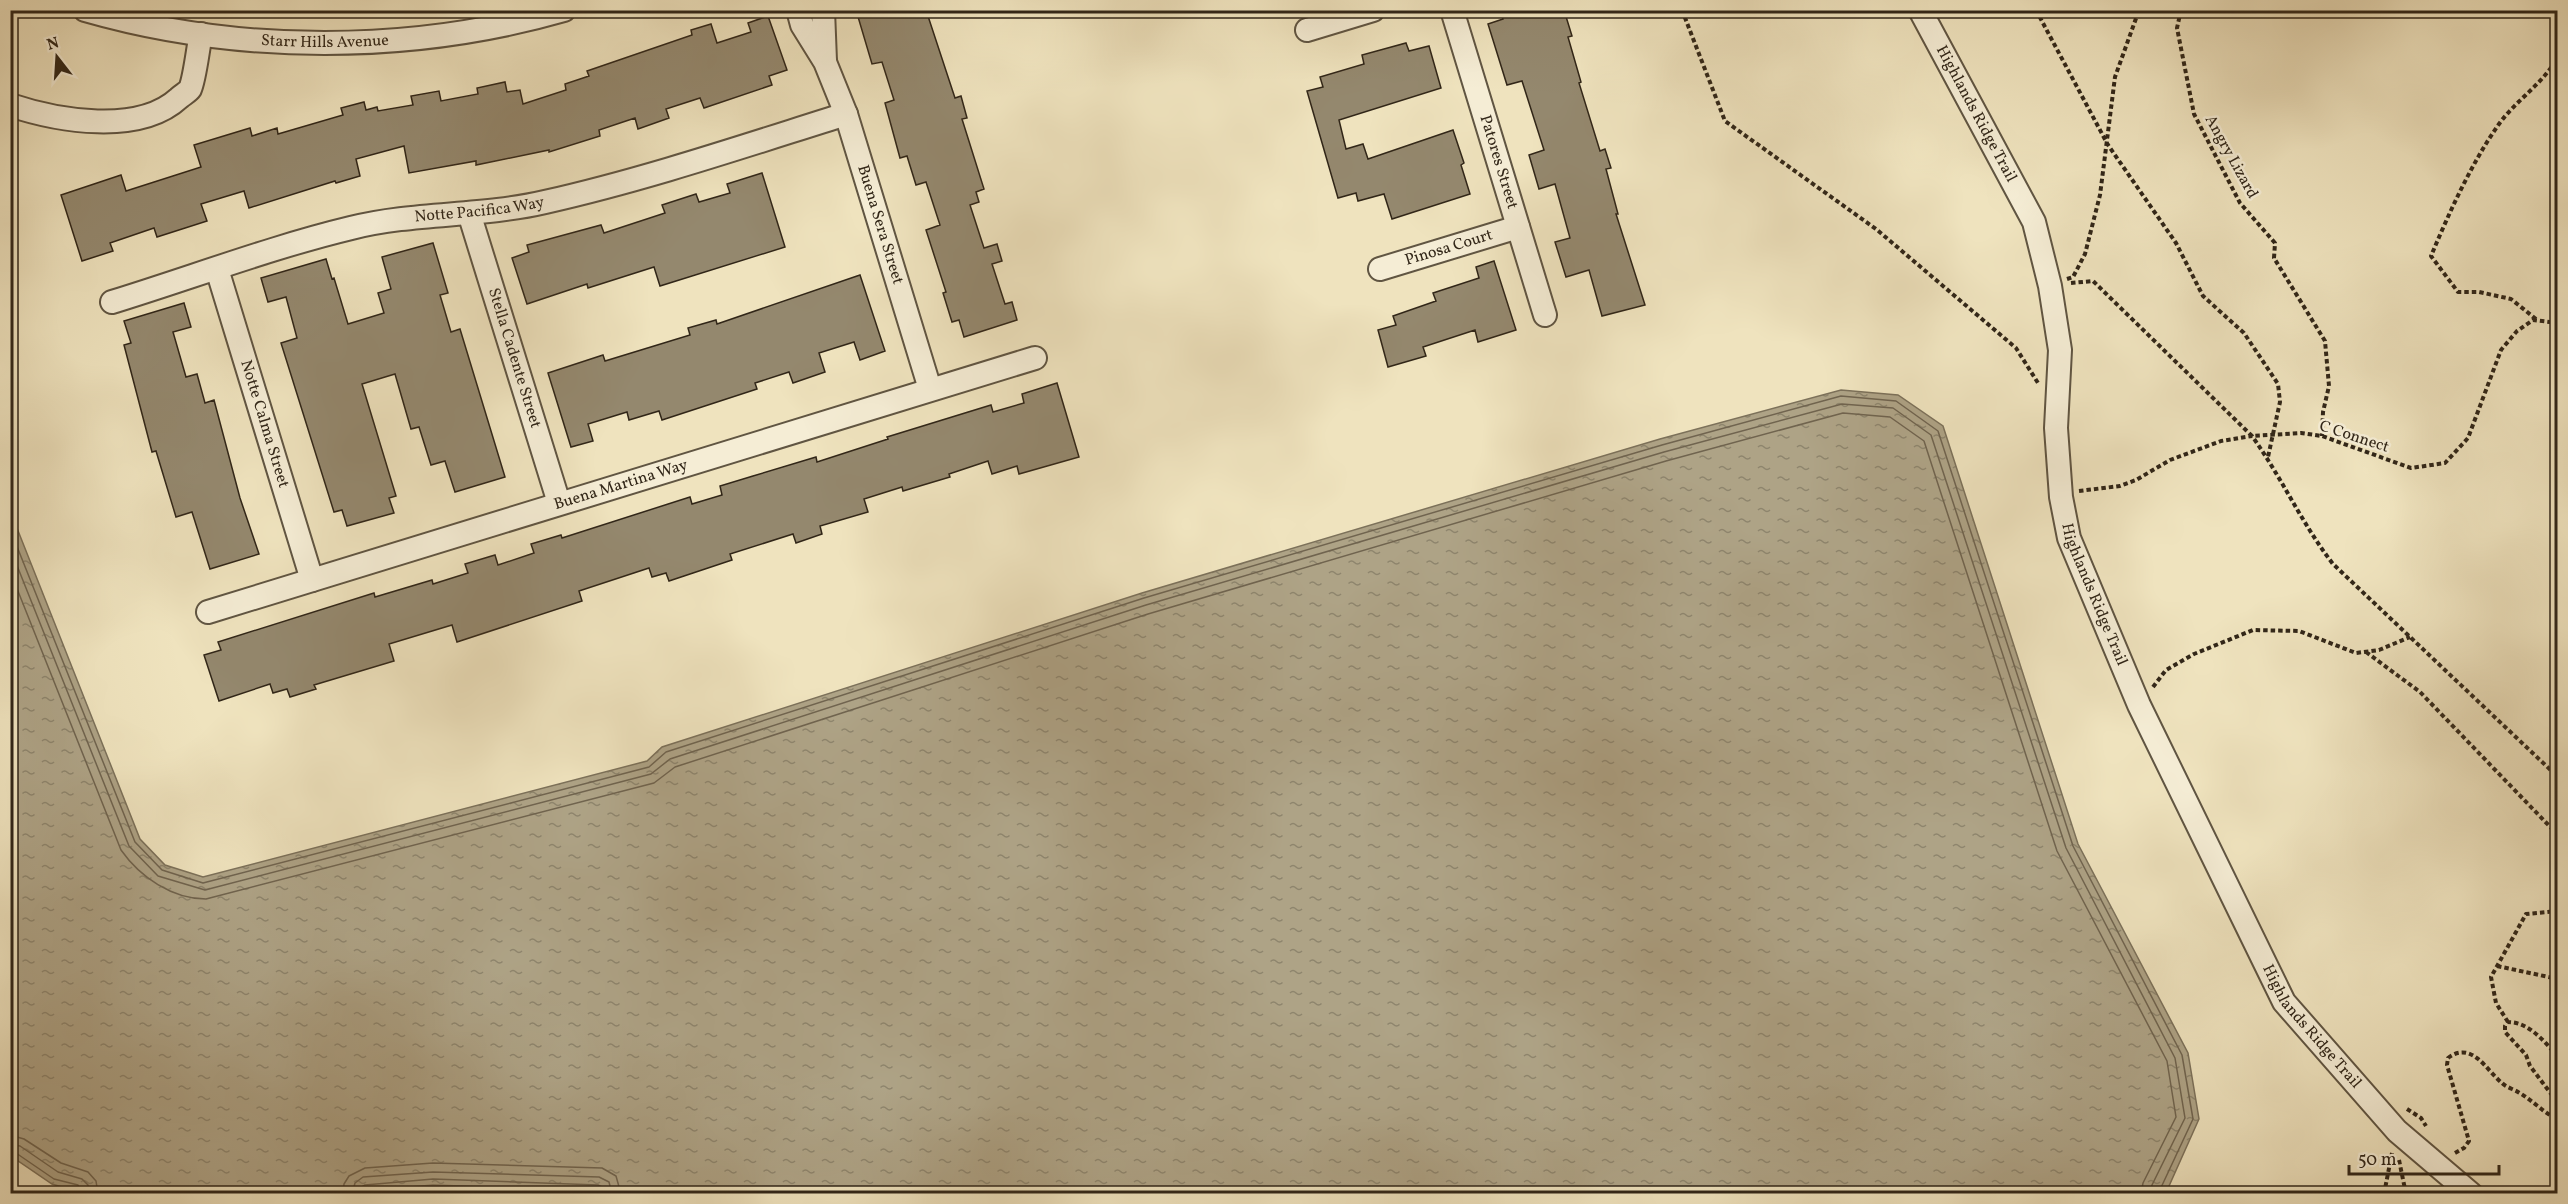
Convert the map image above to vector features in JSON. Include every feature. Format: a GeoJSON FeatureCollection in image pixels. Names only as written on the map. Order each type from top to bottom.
{"type":"FeatureCollection","features":[{"type":"Feature","properties":{"kind":"street","name":"Starr Hills Avenue"},"geometry":{"type":"LineString","coordinates":[[85,10],[179,33],[310,42],[395,40],[457,33],[564,10]]}},
{"type":"Feature","properties":{"kind":"street","name":"Buena Sera Street"},"geometry":{"type":"LineString","coordinates":[[798,10],[802,25],[825,62],[846,114],[930,389]]}},
{"type":"Feature","properties":{"kind":"street","name":"Buena Sera Street"},"geometry":{"type":"LineString","coordinates":[[823,10],[825,62]]}},
{"type":"Feature","properties":{"kind":"street"},"geometry":{"type":"LineString","coordinates":[[1307,30],[1373,10]]}},
{"type":"Feature","properties":{"kind":"street","name":"Patores Street"},"geometry":{"type":"LineString","coordinates":[[1452,10],[1545,315]]}},
{"type":"Feature","properties":{"kind":"street","name":"Highlands Ridge Trail"},"geometry":{"type":"LineString","coordinates":[[1920,10],[2034,222],[2050,286],[2060,350],[2056,428],[2060,492],[2069,538],[2139,705],[2284,1002],[2397,1131],[2471,1194]]}},
{"type":"Feature","properties":{"kind":"street"},"geometry":{"type":"LineString","coordinates":[[10,105],[35,113],[99,122],[128,119],[156,112],[174,103],[189,89],[201,34]]}},
{"type":"Feature","properties":{"kind":"street","name":"Notte Pacifica Way"},"geometry":{"type":"LineString","coordinates":[[112,302],[352,228],[394,220],[542,203],[608,186],[846,114]]}},
{"type":"Feature","properties":{"kind":"street","name":"Stella Cadente Street"},"geometry":{"type":"LineString","coordinates":[[469,213],[559,502]]}},
{"type":"Feature","properties":{"kind":"street","name":"Pinosa Court"},"geometry":{"type":"LineString","coordinates":[[1380,269],[1518,227]]}},
{"type":"Feature","properties":{"kind":"street","name":"Notte Calma Street"},"geometry":{"type":"LineString","coordinates":[[217,269],[312,580]]}},
{"type":"Feature","properties":{"kind":"street","name":"Buena Martina Way"},"geometry":{"type":"LineString","coordinates":[[208,612],[559,502],[1035,358]]}},
{"type":"Feature","properties":{"kind":"path"},"geometry":{"type":"LineString","coordinates":[[1682,10],[1725,121],[1876,229],[2016,348],[2039,386]]}},
{"type":"Feature","properties":{"kind":"path"},"geometry":{"type":"LineString","coordinates":[[2036,10],[2108,145],[2176,243],[2204,296],[2244,333],[2278,384],[2280,402],[2268,458]]}},
{"type":"Feature","properties":{"kind":"path"},"geometry":{"type":"LineString","coordinates":[[2050,286],[2073,277],[2085,254],[2100,195],[2115,77],[2139,10]]}},
{"type":"Feature","properties":{"kind":"path","name":"Angry Lizard"},"geometry":{"type":"LineString","coordinates":[[2181,10],[2177,28],[2194,114],[2240,203],[2275,243],[2274,258],[2325,341],[2329,386],[2323,412],[2322,436]]}},
{"type":"Feature","properties":{"kind":"path"},"geometry":{"type":"LineString","coordinates":[[2558,57],[2547,76],[2500,123],[2451,206],[2431,256],[2458,292],[2479,292],[2511,298],[2537,320],[2558,323]]}},
{"type":"Feature","properties":{"kind":"path"},"geometry":{"type":"LineString","coordinates":[[2050,286],[2093,281],[2252,436],[2268,458],[2319,546],[2333,564],[2558,777]]}},
{"type":"Feature","properties":{"kind":"path","name":"C Connect"},"geometry":{"type":"LineString","coordinates":[[2252,436],[2301,433],[2322,436],[2411,468],[2445,463],[2468,438],[2501,350],[2517,331],[2533,320],[2537,320]]}},
{"type":"Feature","properties":{"kind":"path"},"geometry":{"type":"LineString","coordinates":[[2060,492],[2120,486],[2136,480],[2170,459],[2221,441],[2252,436]]}},
{"type":"Feature","properties":{"kind":"path"},"geometry":{"type":"LineString","coordinates":[[2139,705],[2166,670],[2194,654],[2253,630],[2299,631],[2356,652],[2379,650],[2410,637]]}},
{"type":"Feature","properties":{"kind":"path"},"geometry":{"type":"LineString","coordinates":[[2366,652],[2420,693],[2558,835]]}},
{"type":"Feature","properties":{"kind":"path"},"geometry":{"type":"LineString","coordinates":[[2508,1022],[2496,1003],[2492,977],[2526,914],[2558,911]]}},
{"type":"Feature","properties":{"kind":"path"},"geometry":{"type":"LineString","coordinates":[[2497,966],[2558,979]]}},
{"type":"Feature","properties":{"kind":"path"},"geometry":{"type":"LineString","coordinates":[[2508,1022],[2517,1022],[2527,1028],[2541,1038],[2558,1057]]}},
{"type":"Feature","properties":{"kind":"path"},"geometry":{"type":"LineString","coordinates":[[2508,1022],[2504,1029],[2505,1032],[2526,1055],[2530,1066],[2558,1102]]}},
{"type":"Feature","properties":{"kind":"path"},"geometry":{"type":"LineString","coordinates":[[2446,1152],[2455,1153],[2464,1148],[2469,1141],[2447,1065],[2448,1058],[2452,1055],[2462,1053],[2477,1056],[2502,1083],[2519,1092],[2558,1120]]}},
{"type":"Feature","properties":{"kind":"path"},"geometry":{"type":"LineString","coordinates":[[2403,1107],[2421,1118],[2431,1134]]}},
{"type":"Feature","properties":{"kind":"path"},"geometry":{"type":"LineString","coordinates":[[2384,1194],[2397,1131]]}},
{"type":"Feature","properties":{"kind":"path"},"geometry":{"type":"LineString","coordinates":[[2397,1131],[2406,1194]]}},
{"type":"Feature","properties":{"kind":"water"},"geometry":{"type":"Polygon","coordinates":[[[1841,390],[1898,395],[1943,426],[2078,844],[2188,1053],[2199,1119],[2169,1186],[2162,1193],[688,1194],[433,1185],[330,1194],[85,1194],[52,1184],[11,1156],[11,513],[140,839],[165,865],[203,877],[647,761],[662,747],[1142,593],[1660,439],[1841,390]]]}},
{"type":"Feature","properties":{"kind":"building"},"geometry":{"type":"Polygon","coordinates":[[[856,10],[926,10],[955,98],[961,96],[967,118],[962,119],[984,189],[976,192],[979,202],[970,205],[984,248],[997,244],[1002,261],[992,264],[1005,304],[1012,302],[1017,320],[964,337],[959,320],[952,322],[943,293],[946,292],[926,230],[940,225],[926,182],[916,185],[907,156],[900,158],[885,103],[894,100],[882,62],[872,64],[856,10]]]}},
{"type":"Feature","properties":{"kind":"building"},"geometry":{"type":"Polygon","coordinates":[[[1500,10],[1564,10],[1572,36],[1568,37],[1581,82],[1579,83],[1600,151],[1605,149],[1611,168],[1606,169],[1618,214],[1616,214],[1645,305],[1602,316],[1589,270],[1566,277],[1555,242],[1570,238],[1555,184],[1539,189],[1529,155],[1544,150],[1522,81],[1507,85],[1488,24],[1503,19],[1500,10]]]}},
{"type":"Feature","properties":{"kind":"building"},"geometry":{"type":"Polygon","coordinates":[[[768,16],[787,70],[769,76],[772,85],[704,108],[700,98],[666,109],[669,118],[638,129],[635,118],[599,130],[600,136],[549,152],[549,150],[476,165],[476,161],[409,173],[404,146],[356,159],[360,176],[336,183],[335,181],[249,208],[244,191],[201,204],[207,221],[157,237],[154,228],[110,243],[113,251],[82,261],[61,195],[121,175],[126,191],[201,167],[194,145],[250,128],[252,136],[277,128],[278,134],[343,115],[341,108],[364,102],[366,110],[377,107],[378,111],[413,105],[411,96],[439,91],[441,101],[478,94],[477,88],[505,82],[507,92],[520,90],[523,104],[566,90],[565,84],[589,76],[587,71],[692,35],[691,30],[711,24],[717,43],[751,32],[748,23],[768,16]]]}},
{"type":"Feature","properties":{"kind":"building"},"geometry":{"type":"Polygon","coordinates":[[[1406,43],[1409,51],[1429,46],[1441,88],[1339,120],[1346,149],[1363,144],[1368,159],[1453,130],[1464,163],[1461,165],[1470,194],[1392,219],[1384,194],[1358,201],[1356,193],[1338,198],[1307,91],[1323,87],[1320,77],[1364,64],[1362,55],[1406,43]]]}},
{"type":"Feature","properties":{"kind":"building"},"geometry":{"type":"Polygon","coordinates":[[[762,173],[785,247],[660,286],[654,267],[588,288],[587,284],[527,304],[512,258],[529,252],[527,245],[601,225],[604,233],[665,213],[662,205],[696,194],[699,202],[730,193],[727,184],[762,173]]]}},
{"type":"Feature","properties":{"kind":"building"},"geometry":{"type":"Polygon","coordinates":[[[433,243],[448,293],[440,295],[451,332],[460,329],[505,477],[455,492],[445,461],[431,465],[419,427],[411,429],[395,374],[362,384],[396,496],[389,498],[394,513],[347,526],[342,510],[334,512],[281,343],[297,338],[286,297],[268,302],[261,278],[326,259],[348,324],[384,313],[378,293],[391,289],[382,257],[433,243]]]}},
{"type":"Feature","properties":{"kind":"building"},"geometry":{"type":"Polygon","coordinates":[[[1494,261],[1516,330],[1478,342],[1475,330],[1423,347],[1426,356],[1388,367],[1378,330],[1396,325],[1393,316],[1436,301],[1433,293],[1479,278],[1476,267],[1494,261]]]}},
{"type":"Feature","properties":{"kind":"building"},"geometry":{"type":"Polygon","coordinates":[[[860,275],[885,351],[860,360],[854,342],[819,353],[825,372],[793,383],[789,372],[755,383],[757,389],[662,420],[659,411],[629,420],[627,412],[588,424],[593,441],[571,447],[548,373],[603,355],[605,361],[690,335],[688,328],[716,320],[717,324],[860,275]]]}},
{"type":"Feature","properties":{"kind":"building"},"geometry":{"type":"Polygon","coordinates":[[[184,303],[191,327],[173,332],[186,377],[197,374],[205,403],[214,400],[240,498],[259,554],[210,569],[192,512],[176,517],[156,451],[152,452],[124,345],[131,343],[124,321],[184,303]]]}},
{"type":"Feature","properties":{"kind":"building"},"geometry":{"type":"Polygon","coordinates":[[[1057,383],[1079,457],[1019,474],[1017,466],[992,474],[988,461],[949,474],[950,477],[903,491],[902,487],[864,499],[868,512],[820,526],[822,534],[796,543],[793,534],[730,554],[732,560],[669,581],[666,573],[652,577],[649,568],[579,591],[582,601],[457,642],[452,625],[389,644],[394,661],[314,685],[316,689],[290,697],[287,689],[273,693],[270,684],[219,701],[204,655],[221,650],[218,642],[374,593],[375,597],[432,580],[433,584],[468,573],[465,564],[495,555],[498,565],[534,553],[531,544],[561,535],[562,538],[690,497],[692,504],[722,495],[720,486],[816,457],[817,462],[888,439],[887,437],[991,405],[993,412],[1024,403],[1022,394],[1057,383]]]}}]}
